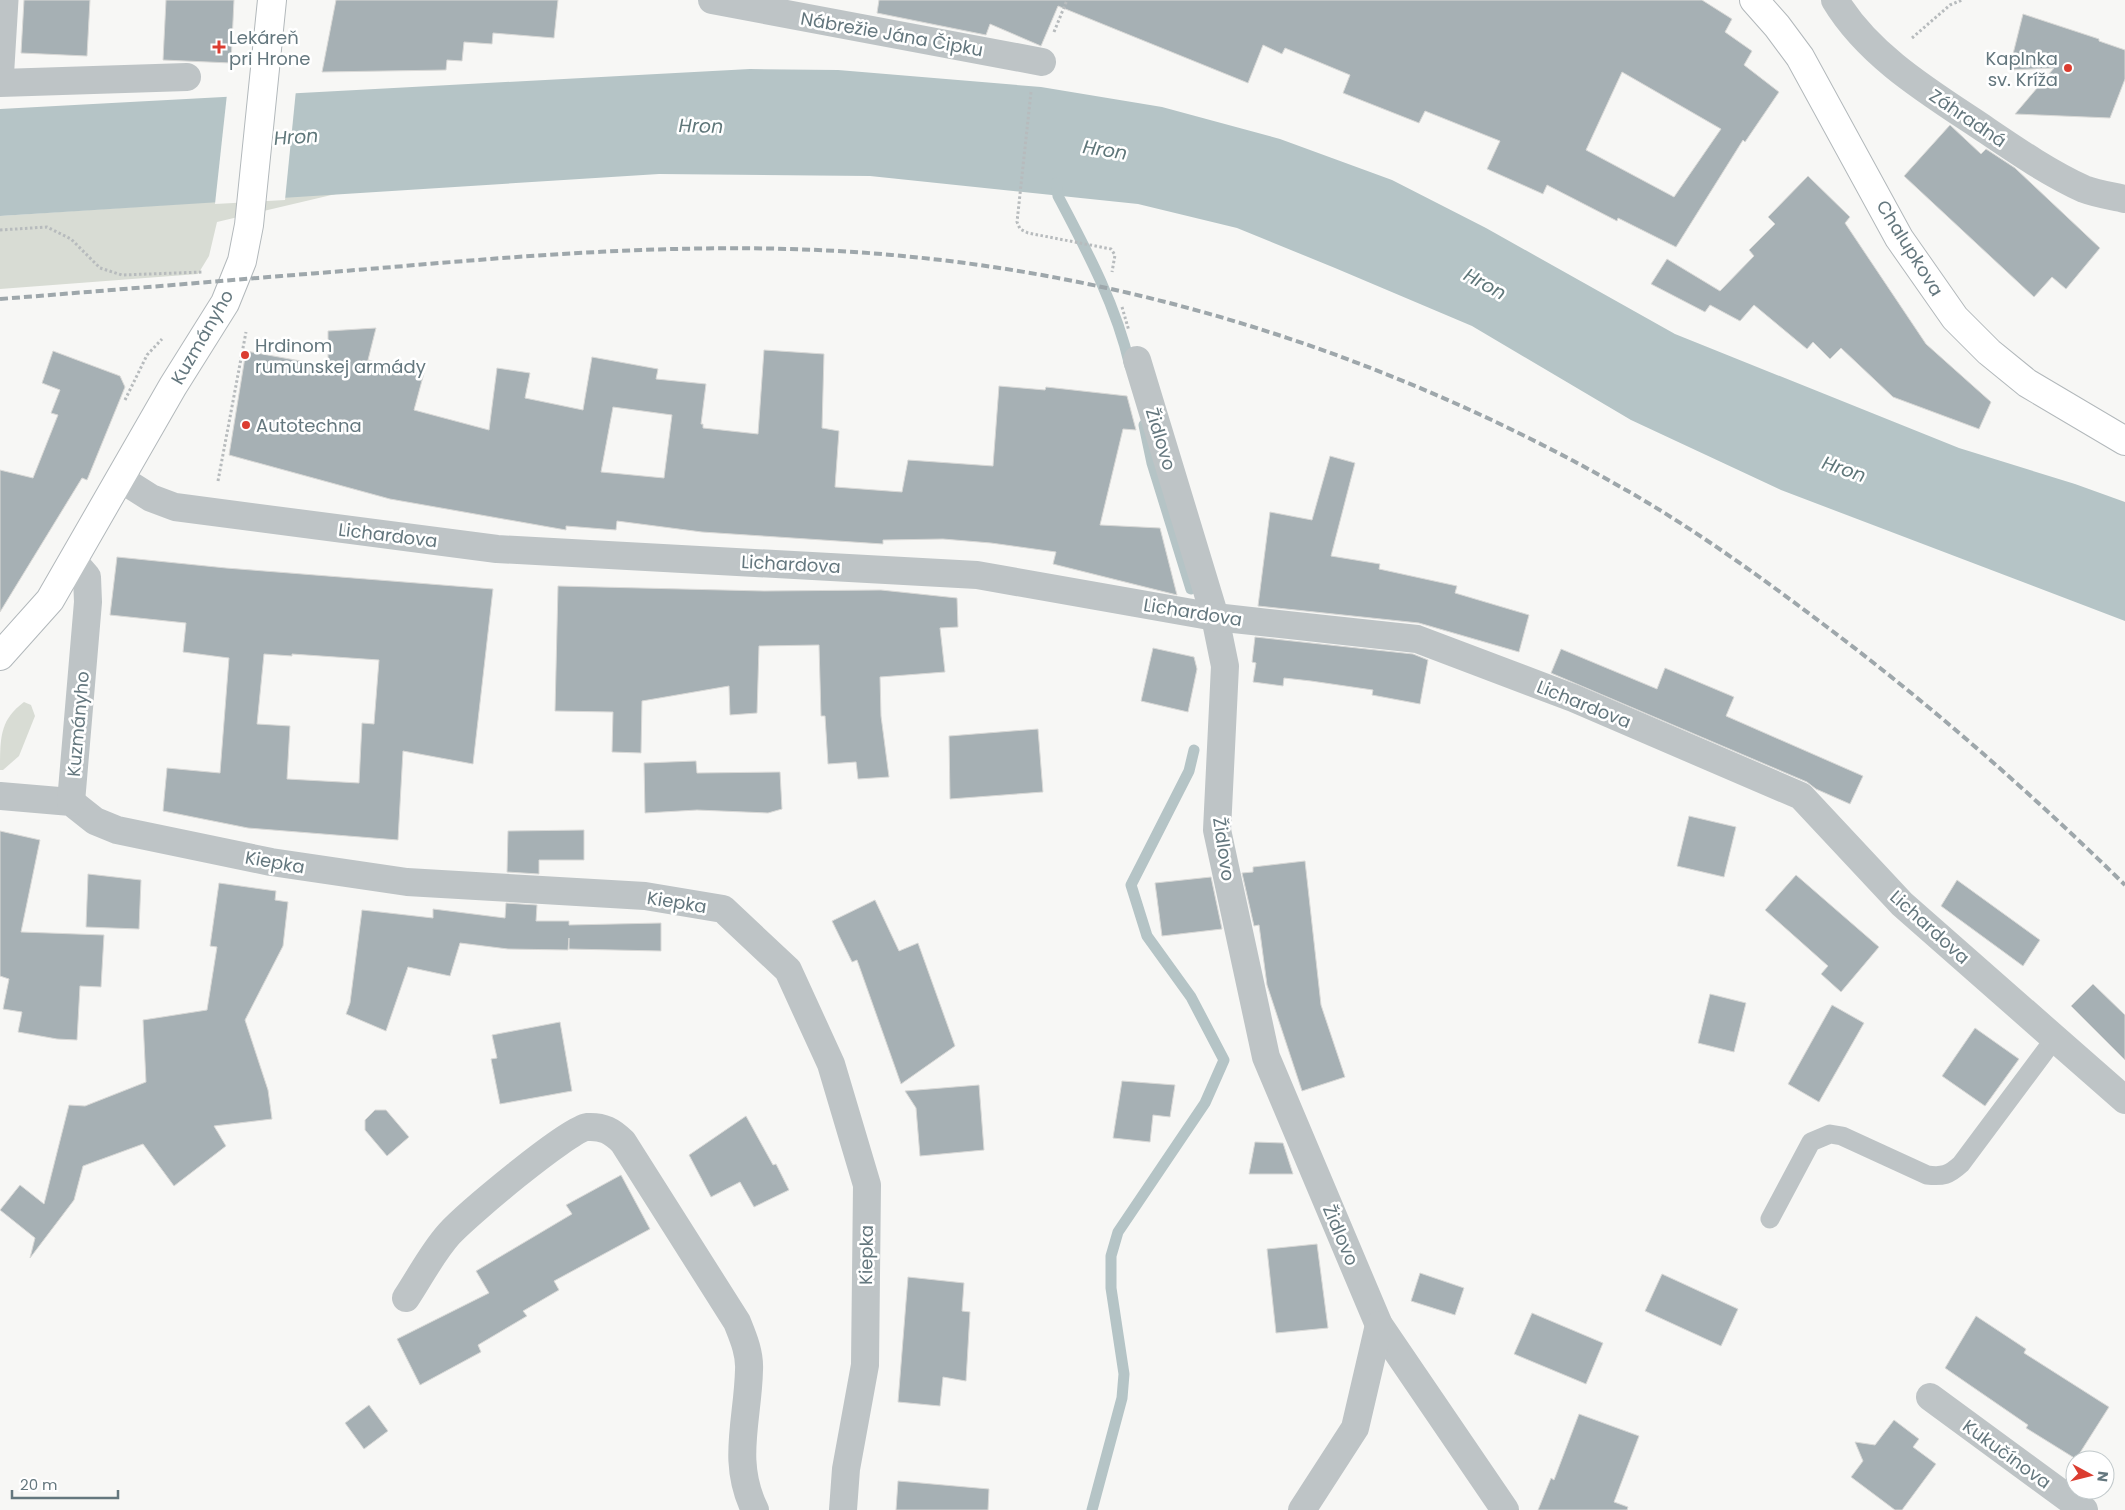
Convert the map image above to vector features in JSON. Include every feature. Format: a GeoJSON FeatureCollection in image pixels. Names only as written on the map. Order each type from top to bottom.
{"type":"FeatureCollection","features":[{"type":"Feature","properties":{"kind":"main road","name":"Kuzmányho"},"geometry":{"type":"LineString","coordinates":[[0,656],[39,615],[74,562],[173,386],[224,303],[242,261],[249,225],[272,0]]}},
{"type":"Feature","properties":{"kind":"main road","name":"Chalupkova"},"geometry":{"type":"LineString","coordinates":[[1754,0],[1777,26],[1800,57],[1899,238],[1955,318],[1989,352],[2027,383],[2125,441]]}},
{"type":"Feature","properties":{"kind":"street","name":"Nábrežie Jána Čipku"},"geometry":{"type":"LineString","coordinates":[[712,0],[1037,72]]}},
{"type":"Feature","properties":{"kind":"street","name":"Záhradná"},"geometry":{"type":"LineString","coordinates":[[1834,0],[1847,20],[1888,61],[1933,95],[2041,167],[2086,190],[2125,199]]}},
{"type":"Feature","properties":{"kind":"street"},"geometry":{"type":"LineString","coordinates":[[2,83],[187,77]]}},
{"type":"Feature","properties":{"kind":"street","name":"Židlovo"},"geometry":{"type":"LineString","coordinates":[[1137,360],[1216,617],[1225,666],[1217,830],[1266,1057],[1379,1325],[1505,1510]]}},
{"type":"Feature","properties":{"kind":"street","name":"Lichardova"},"geometry":{"type":"LineString","coordinates":[[121,479],[151,498],[175,507],[496,549],[977,575],[1216,617],[1417,640],[1573,698],[1801,796],[1902,904],[2125,1100]]}},
{"type":"Feature","properties":{"kind":"street","name":"Kuzmányho"},"geometry":{"type":"LineString","coordinates":[[71,802],[88,602],[87,577],[74,562]]}},
{"type":"Feature","properties":{"kind":"street"},"geometry":{"type":"LineString","coordinates":[[0,796],[71,802]]}},
{"type":"Feature","properties":{"kind":"street","name":"Kiepka"},"geometry":{"type":"LineString","coordinates":[[71,802],[95,821],[117,830],[271,862],[407,882],[645,896],[723,909],[788,970],[831,1064],[867,1185],[865,1365],[846,1469],[843,1510]]}},
{"type":"Feature","properties":{"kind":"street"},"geometry":{"type":"LineString","coordinates":[[406,1298],[448,1235],[474,1211],[561,1140],[585,1127],[611,1130],[623,1142],[737,1322],[747,1351],[749,1369],[741,1444],[742,1474],[754,1510]]}},
{"type":"Feature","properties":{"kind":"street"},"geometry":{"type":"LineString","coordinates":[[1302,1510],[1355,1428],[1379,1325]]}},
{"type":"Feature","properties":{"kind":"street","name":"Kukučínova"},"geometry":{"type":"LineString","coordinates":[[1930,1397],[2084,1510]]}},
{"type":"Feature","properties":{"kind":"lane"},"geometry":{"type":"LineString","coordinates":[[2,83],[9,0]]}},
{"type":"Feature","properties":{"kind":"lane"},"geometry":{"type":"LineString","coordinates":[[1770,1220],[1811,1142],[1820,1136],[1830,1134],[1842,1136],[1927,1174],[1942,1177],[1949,1174],[1961,1164],[2055,1038]]}},
{"type":"Feature","properties":{"kind":"path"},"geometry":{"type":"LineString","coordinates":[[1907,43],[1950,5],[1962,0]]}},
{"type":"Feature","properties":{"kind":"path"},"geometry":{"type":"LineString","coordinates":[[1037,72],[1017,222],[1020,229],[1028,233],[1111,250],[1115,255],[1112,272]]}},
{"type":"Feature","properties":{"kind":"path"},"geometry":{"type":"LineString","coordinates":[[0,230],[47,227],[71,239],[100,268],[122,275],[211,271]]}},
{"type":"Feature","properties":{"kind":"path"},"geometry":{"type":"LineString","coordinates":[[212,512],[247,329]]}},
{"type":"Feature","properties":{"kind":"shaded area"},"geometry":{"type":"Polygon","coordinates":[[[340,193],[217,222],[209,256],[198,274],[0,289],[0,216],[340,193]]]}},
{"type":"Feature","properties":{"kind":"shaded area"},"geometry":{"type":"Polygon","coordinates":[[[24,702],[31,705],[35,716],[19,756],[3,770],[0,770],[0,748],[3,730],[10,716],[24,702]]]}},
{"type":"Feature","properties":{"kind":"water","name":"Hron"},"geometry":{"type":"Polygon","coordinates":[[[750,69],[838,70],[1041,87],[1162,107],[1280,139],[1392,180],[1486,228],[1675,334],[1959,448],[2075,484],[2125,502],[2125,621],[1781,490],[1631,420],[1472,326],[1335,268],[1237,228],[1138,204],[870,176],[659,174],[0,216],[0,109],[750,69]]]}},
{"type":"Feature","properties":{"kind":"pier"},"geometry":{"type":"Polygon","coordinates":[[[296,90],[285,200],[215,204],[227,94],[296,90]]]}},
{"type":"Feature","properties":{"kind":"building"},"geometry":{"type":"Polygon","coordinates":[[[24,0],[90,0],[87,56],[21,53],[24,0]]]}},
{"type":"Feature","properties":{"kind":"building"},"geometry":{"type":"Polygon","coordinates":[[[166,0],[234,0],[231,63],[163,60],[166,0]]]}},
{"type":"Feature","properties":{"kind":"building"},"geometry":{"type":"Polygon","coordinates":[[[336,0],[558,0],[554,38],[493,33],[492,44],[464,42],[462,61],[447,60],[446,70],[322,72],[336,0]]]}},
{"type":"Feature","properties":{"kind":"building"},"geometry":{"type":"Polygon","coordinates":[[[879,0],[1702,0],[1732,19],[1725,32],[1752,51],[1744,65],[1779,92],[1745,142],[1743,140],[1676,247],[1618,218],[1617,221],[1547,185],[1543,194],[1487,169],[1500,141],[1425,111],[1419,123],[1343,93],[1350,75],[1285,48],[1282,54],[1263,45],[1248,83],[1058,6],[1041,46],[990,24],[986,35],[877,13],[879,0]],[[1622,72],[1586,150],[1674,197],[1721,129],[1622,72]]]}},
{"type":"Feature","properties":{"kind":"building","name":"Kaplnka sv. Kríža"},"geometry":{"type":"Polygon","coordinates":[[[2023,14],[2099,39],[2099,41],[2125,50],[2125,79],[2110,118],[2015,114],[2054,68],[2009,70],[2023,14]]]}},
{"type":"Feature","properties":{"kind":"building"},"geometry":{"type":"Polygon","coordinates":[[[1950,125],[1981,154],[1986,149],[2015,168],[2100,248],[2066,289],[2052,277],[2034,297],[1904,176],[1950,125]]]}},
{"type":"Feature","properties":{"kind":"building"},"geometry":{"type":"Polygon","coordinates":[[[1808,176],[1850,217],[1845,223],[1926,344],[1991,402],[1979,429],[1893,397],[1841,348],[1830,359],[1813,342],[1807,349],[1754,305],[1740,321],[1710,305],[1705,312],[1651,284],[1667,259],[1720,291],[1754,256],[1749,250],[1775,224],[1768,217],[1808,176]]]}},
{"type":"Feature","properties":{"kind":"building"},"geometry":{"type":"Polygon","coordinates":[[[376,328],[368,360],[424,373],[414,410],[489,430],[497,368],[530,373],[525,398],[583,410],[592,357],[658,369],[656,379],[706,384],[701,424],[703,424],[703,428],[758,434],[764,350],[824,354],[822,428],[839,431],[835,487],[902,492],[908,460],[993,466],[999,386],[1045,390],[1046,387],[1127,396],[1136,430],[1123,429],[1100,525],[1160,528],[1177,595],[1053,564],[1056,552],[991,543],[943,539],[883,540],[883,544],[702,532],[617,521],[616,530],[566,526],[566,530],[390,499],[229,455],[246,351],[328,366],[328,331],[376,328]],[[613,407],[601,472],[664,478],[672,415],[613,407]]]}},
{"type":"Feature","properties":{"kind":"building"},"geometry":{"type":"Polygon","coordinates":[[[53,351],[120,376],[125,387],[87,480],[82,478],[0,612],[0,470],[33,478],[58,415],[51,413],[60,390],[42,383],[53,351]]]}},
{"type":"Feature","properties":{"kind":"building"},"geometry":{"type":"Polygon","coordinates":[[[1330,456],[1355,463],[1331,556],[1380,564],[1379,569],[1457,586],[1455,593],[1529,615],[1519,652],[1419,623],[1258,606],[1270,512],[1312,520],[1330,456]]]}},
{"type":"Feature","properties":{"kind":"building"},"geometry":{"type":"Polygon","coordinates":[[[117,557],[226,568],[493,589],[473,764],[403,751],[398,840],[248,828],[163,811],[167,768],[220,773],[229,658],[183,652],[186,623],[110,615],[117,557]],[[264,654],[257,724],[290,726],[287,779],[359,783],[362,723],[374,724],[379,660],[292,654],[292,656],[264,654]]]}},
{"type":"Feature","properties":{"kind":"building"},"geometry":{"type":"Polygon","coordinates":[[[558,586],[764,591],[881,590],[957,598],[958,627],[940,628],[945,672],[880,677],[881,716],[889,777],[858,779],[856,762],[828,764],[825,716],[821,716],[819,645],[759,646],[757,713],[730,715],[729,686],[642,701],[641,753],[612,752],[613,712],[555,711],[558,586]]]}},
{"type":"Feature","properties":{"kind":"building"},"geometry":{"type":"Polygon","coordinates":[[[1255,637],[1413,654],[1428,660],[1420,704],[1372,695],[1373,690],[1311,681],[1284,678],[1283,686],[1253,682],[1256,663],[1252,662],[1255,637]]]}},
{"type":"Feature","properties":{"kind":"building"},"geometry":{"type":"Polygon","coordinates":[[[1153,648],[1194,657],[1197,669],[1188,712],[1141,701],[1153,648]]]}},
{"type":"Feature","properties":{"kind":"building"},"geometry":{"type":"Polygon","coordinates":[[[1561,649],[1657,689],[1665,668],[1734,697],[1726,716],[1863,776],[1850,804],[1816,789],[1807,782],[1551,673],[1561,649]]]}},
{"type":"Feature","properties":{"kind":"building"},"geometry":{"type":"Polygon","coordinates":[[[1038,729],[1043,792],[950,799],[949,736],[1038,729]]]}},
{"type":"Feature","properties":{"kind":"building"},"geometry":{"type":"Polygon","coordinates":[[[696,761],[697,773],[780,772],[782,809],[768,813],[697,810],[645,813],[644,763],[696,761]]]}},
{"type":"Feature","properties":{"kind":"building"},"geometry":{"type":"Polygon","coordinates":[[[1689,816],[1736,827],[1724,877],[1677,866],[1689,816]]]}},
{"type":"Feature","properties":{"kind":"building"},"geometry":{"type":"Polygon","coordinates":[[[584,830],[584,860],[539,860],[539,874],[507,872],[508,831],[584,830]]]}},
{"type":"Feature","properties":{"kind":"building"},"geometry":{"type":"Polygon","coordinates":[[[0,831],[40,840],[21,932],[104,935],[101,987],[80,986],[77,1040],[57,1039],[18,1032],[22,1012],[3,1009],[9,979],[0,976],[0,831]]]}},
{"type":"Feature","properties":{"kind":"building"},"geometry":{"type":"Polygon","coordinates":[[[1305,861],[1321,1005],[1345,1077],[1302,1091],[1267,985],[1259,925],[1254,926],[1242,873],[1253,872],[1253,867],[1305,861]]]}},
{"type":"Feature","properties":{"kind":"building"},"geometry":{"type":"Polygon","coordinates":[[[88,874],[141,880],[139,929],[86,927],[88,874]]]}},
{"type":"Feature","properties":{"kind":"building"},"geometry":{"type":"Polygon","coordinates":[[[1796,875],[1879,947],[1841,992],[1821,974],[1828,966],[1765,910],[1796,875]]]}},
{"type":"Feature","properties":{"kind":"building"},"geometry":{"type":"Polygon","coordinates":[[[1211,877],[1222,929],[1162,936],[1155,883],[1211,877]]]}},
{"type":"Feature","properties":{"kind":"building"},"geometry":{"type":"Polygon","coordinates":[[[1957,880],[2040,940],[2023,966],[1941,906],[1957,880]]]}},
{"type":"Feature","properties":{"kind":"building"},"geometry":{"type":"Polygon","coordinates":[[[219,883],[276,891],[275,900],[288,902],[283,946],[245,1020],[268,1090],[272,1119],[214,1126],[226,1146],[174,1186],[143,1144],[83,1166],[74,1200],[30,1258],[35,1238],[0,1210],[20,1185],[44,1204],[69,1105],[85,1106],[146,1082],[143,1020],[207,1010],[217,947],[210,946],[219,883]]]}},
{"type":"Feature","properties":{"kind":"building"},"geometry":{"type":"Polygon","coordinates":[[[875,900],[899,951],[918,943],[955,1046],[901,1084],[857,960],[852,962],[832,921],[875,900]]]}},
{"type":"Feature","properties":{"kind":"building"},"geometry":{"type":"Polygon","coordinates":[[[506,903],[537,905],[536,921],[569,921],[569,925],[661,923],[661,951],[569,949],[569,938],[568,950],[508,949],[460,943],[450,976],[408,967],[386,1031],[346,1014],[350,1003],[362,910],[433,918],[433,909],[505,918],[506,903]]]}},
{"type":"Feature","properties":{"kind":"building"},"geometry":{"type":"Polygon","coordinates":[[[2093,984],[2125,1015],[2125,1060],[2071,1006],[2093,984]]]}},
{"type":"Feature","properties":{"kind":"building"},"geometry":{"type":"Polygon","coordinates":[[[1710,994],[1746,1003],[1734,1052],[1698,1043],[1710,994]]]}},
{"type":"Feature","properties":{"kind":"building"},"geometry":{"type":"Polygon","coordinates":[[[1832,1005],[1864,1023],[1819,1102],[1788,1084],[1832,1005]]]}},
{"type":"Feature","properties":{"kind":"building"},"geometry":{"type":"Polygon","coordinates":[[[560,1022],[572,1091],[500,1104],[491,1059],[497,1058],[492,1035],[560,1022]]]}},
{"type":"Feature","properties":{"kind":"building"},"geometry":{"type":"Polygon","coordinates":[[[1975,1028],[2019,1059],[1985,1106],[1942,1076],[1975,1028]]]}},
{"type":"Feature","properties":{"kind":"building"},"geometry":{"type":"Polygon","coordinates":[[[1122,1081],[1175,1085],[1170,1117],[1153,1115],[1150,1142],[1113,1138],[1122,1081]]]}},
{"type":"Feature","properties":{"kind":"building"},"geometry":{"type":"Polygon","coordinates":[[[979,1085],[984,1150],[920,1156],[916,1108],[905,1091],[979,1085]]]}},
{"type":"Feature","properties":{"kind":"building"},"geometry":{"type":"Polygon","coordinates":[[[375,1110],[386,1110],[409,1137],[387,1156],[365,1130],[365,1120],[375,1110]]]}},
{"type":"Feature","properties":{"kind":"building"},"geometry":{"type":"Polygon","coordinates":[[[746,1116],[773,1165],[776,1164],[789,1190],[754,1207],[740,1182],[711,1197],[689,1155],[746,1116]]]}},
{"type":"Feature","properties":{"kind":"building"},"geometry":{"type":"Polygon","coordinates":[[[1255,1142],[1283,1143],[1293,1174],[1249,1174],[1255,1142]]]}},
{"type":"Feature","properties":{"kind":"building"},"geometry":{"type":"Polygon","coordinates":[[[621,1175],[650,1229],[554,1281],[559,1290],[523,1311],[527,1316],[478,1345],[481,1352],[420,1385],[397,1339],[489,1293],[476,1271],[572,1214],[566,1205],[621,1175]]]}},
{"type":"Feature","properties":{"kind":"building"},"geometry":{"type":"Polygon","coordinates":[[[1317,1244],[1328,1328],[1276,1333],[1267,1249],[1317,1244]]]}},
{"type":"Feature","properties":{"kind":"building"},"geometry":{"type":"Polygon","coordinates":[[[1420,1273],[1464,1288],[1455,1315],[1411,1301],[1420,1273]]]}},
{"type":"Feature","properties":{"kind":"building"},"geometry":{"type":"Polygon","coordinates":[[[1662,1274],[1738,1309],[1721,1346],[1645,1311],[1662,1274]]]}},
{"type":"Feature","properties":{"kind":"building"},"geometry":{"type":"Polygon","coordinates":[[[908,1277],[964,1283],[962,1311],[970,1312],[966,1381],[943,1377],[940,1406],[898,1402],[908,1277]]]}},
{"type":"Feature","properties":{"kind":"building"},"geometry":{"type":"Polygon","coordinates":[[[1532,1313],[1603,1343],[1586,1384],[1514,1354],[1532,1313]]]}},
{"type":"Feature","properties":{"kind":"building"},"geometry":{"type":"Polygon","coordinates":[[[1976,1316],[2026,1349],[2024,1353],[2109,1407],[2082,1450],[2065,1450],[2065,1452],[2026,1428],[2028,1425],[1945,1368],[1976,1316]]]}},
{"type":"Feature","properties":{"kind":"building"},"geometry":{"type":"Polygon","coordinates":[[[369,1405],[388,1431],[364,1449],[345,1423],[369,1405]]]}},
{"type":"Feature","properties":{"kind":"building"},"geometry":{"type":"Polygon","coordinates":[[[1579,1414],[1639,1436],[1614,1502],[1628,1507],[1627,1510],[1538,1510],[1551,1478],[1554,1480],[1579,1414]]]}},
{"type":"Feature","properties":{"kind":"building"},"geometry":{"type":"Polygon","coordinates":[[[1894,1420],[1919,1439],[1913,1447],[1936,1464],[1902,1510],[1895,1510],[1851,1477],[1863,1461],[1855,1442],[1875,1445],[1894,1420]]]}},
{"type":"Feature","properties":{"kind":"building"},"geometry":{"type":"Polygon","coordinates":[[[898,1481],[989,1489],[988,1510],[896,1510],[898,1481]]]}},
{"type":"Feature","properties":{"kind":"waterway"},"geometry":{"type":"LineString","coordinates":[[1056,183],[1058,196],[1109,300],[1130,366]]}},
{"type":"Feature","properties":{"kind":"waterway"},"geometry":{"type":"LineString","coordinates":[[1144,425],[1152,463],[1191,589]]}},
{"type":"Feature","properties":{"kind":"waterway"},"geometry":{"type":"LineString","coordinates":[[1092,1510],[1122,1398],[1124,1374],[1111,1288],[1111,1256],[1118,1232],[1205,1103],[1224,1060],[1191,997],[1147,936],[1131,885],[1189,771],[1194,750]]}},
{"type":"Feature","properties":{"kind":"railway"},"geometry":{"type":"LineString","coordinates":[[0,299],[511,257],[707,248],[838,251],[903,256],[998,268],[1092,285],[1185,307],[1277,334],[1367,366],[1455,403],[1542,444],[1652,505],[1753,573],[1827,627],[1905,688],[2054,817],[2125,885]]}},
{"type":"Feature","properties":{"kind":"place","name":"Lekáreň pri Hrone"},"geometry":{"type":"Point","coordinates":[219,47]}},
{"type":"Feature","properties":{"kind":"place","name":"Kaplnka sv. Kríža"},"geometry":{"type":"Point","coordinates":[2068,68]}},
{"type":"Feature","properties":{"kind":"place","name":"Hrdinom rumunskej armády"},"geometry":{"type":"Point","coordinates":[245,355]}},
{"type":"Feature","properties":{"kind":"place","name":"Autotechna"},"geometry":{"type":"Point","coordinates":[246,425]}}]}
